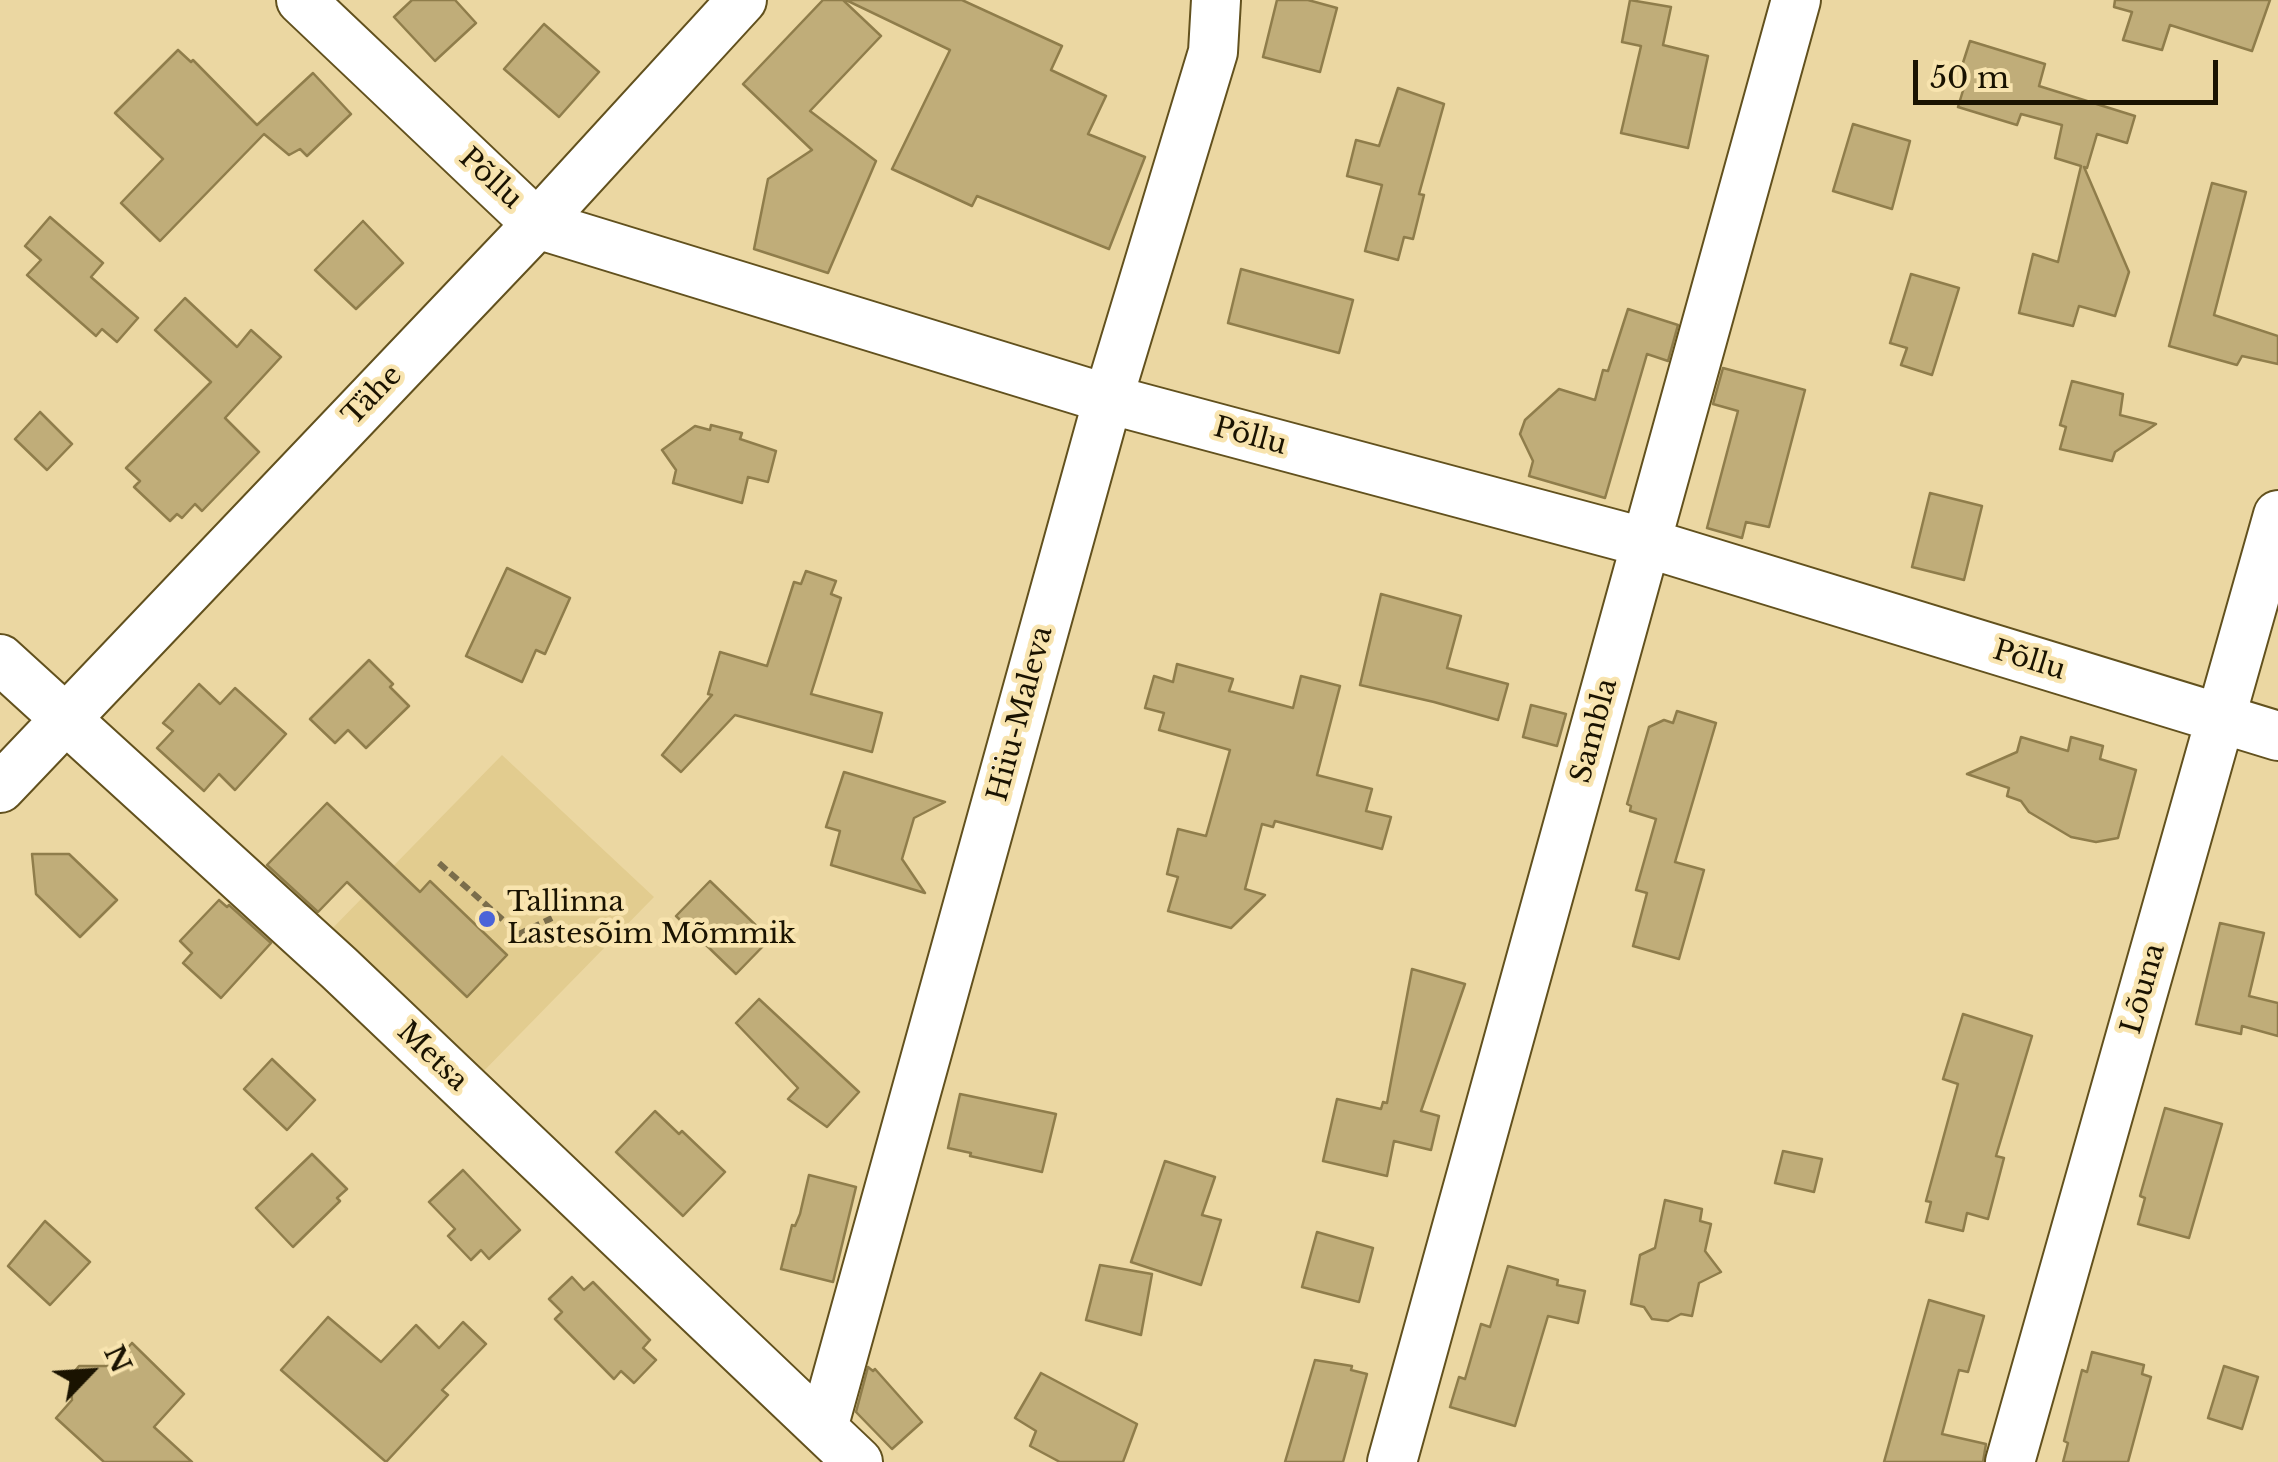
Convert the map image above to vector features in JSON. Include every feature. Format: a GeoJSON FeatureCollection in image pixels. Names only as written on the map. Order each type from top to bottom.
{"type":"FeatureCollection","features":[{"type":"Feature","properties":{"kind":"street","name":"Põllu"},"geometry":{"type":"LineString","coordinates":[[301,0],[537,224],[1108,399],[1646,543],[2278,736]]}},
{"type":"Feature","properties":{"kind":"street","name":"Tähe"},"geometry":{"type":"LineString","coordinates":[[0,788],[537,224],[742,0]]}},
{"type":"Feature","properties":{"kind":"street","name":"Hiiu-Maleva"},"geometry":{"type":"LineString","coordinates":[[823,1428],[1108,399],[1213,52],[1216,0]]}},
{"type":"Feature","properties":{"kind":"street","name":"Sambla"},"geometry":{"type":"LineString","coordinates":[[1392,1462],[1796,0]]}},
{"type":"Feature","properties":{"kind":"street","name":"Lõuna"},"geometry":{"type":"LineString","coordinates":[[2010,1462],[2278,515]]}},
{"type":"Feature","properties":{"kind":"street","name":"Metsa"},"geometry":{"type":"LineString","coordinates":[[0,659],[339,968],[858,1462]]}},
{"type":"Feature","properties":{"kind":"path"},"geometry":{"type":"LineString","coordinates":[[439,862],[519,934],[552,918]]}},
{"type":"Feature","properties":{"kind":"shaded area","name":"Tallinna Lastesõim Mõmmik"},"geometry":{"type":"Polygon","coordinates":[[[502,755],[654,897],[473,1082],[321,940],[502,755]]]}},
{"type":"Feature","properties":{"kind":"building"},"geometry":{"type":"Polygon","coordinates":[[[412,0],[455,0],[476,23],[435,61],[394,17],[412,0]]]}},
{"type":"Feature","properties":{"kind":"building"},"geometry":{"type":"Polygon","coordinates":[[[823,0],[843,0],[881,36],[810,111],[876,161],[828,273],[754,249],[768,179],[812,150],[743,84],[823,0]]]}},
{"type":"Feature","properties":{"kind":"building"},"geometry":{"type":"Polygon","coordinates":[[[846,0],[962,0],[1062,46],[1051,70],[1106,96],[1088,134],[1145,157],[1109,249],[977,196],[972,206],[892,169],[950,50],[846,0]]]}},
{"type":"Feature","properties":{"kind":"building"},"geometry":{"type":"Polygon","coordinates":[[[1277,0],[1308,0],[1337,8],[1320,72],[1263,57],[1277,0]]]}},
{"type":"Feature","properties":{"kind":"building"},"geometry":{"type":"Polygon","coordinates":[[[1630,0],[1671,7],[1663,45],[1708,56],[1688,148],[1621,133],[1641,46],[1622,42],[1630,0]]]}},
{"type":"Feature","properties":{"kind":"building"},"geometry":{"type":"Polygon","coordinates":[[[2115,0],[2270,0],[2252,51],[2170,25],[2162,50],[2123,40],[2132,12],[2114,7],[2115,0]]]}},
{"type":"Feature","properties":{"kind":"building"},"geometry":{"type":"Polygon","coordinates":[[[544,24],[599,72],[559,117],[504,69],[544,24]]]}},
{"type":"Feature","properties":{"kind":"building"},"geometry":{"type":"Polygon","coordinates":[[[1970,41],[2045,64],[2039,86],[2135,116],[2127,143],[2097,134],[2087,168],[2084,167],[2129,272],[2115,316],[2079,306],[2073,326],[2019,313],[2033,254],[2058,262],[2081,166],[2055,158],[2062,125],[2021,114],[2017,125],[1958,107],[1968,74],[1960,72],[1970,41]]]}},
{"type":"Feature","properties":{"kind":"building"},"geometry":{"type":"Polygon","coordinates":[[[178,50],[193,60],[257,125],[313,73],[351,114],[307,156],[300,149],[289,155],[264,134],[160,241],[121,203],[163,159],[115,113],[178,50]]]}},
{"type":"Feature","properties":{"kind":"building"},"geometry":{"type":"Polygon","coordinates":[[[1398,88],[1444,104],[1419,194],[1424,195],[1413,239],[1404,237],[1398,260],[1365,251],[1382,185],[1347,176],[1356,140],[1379,146],[1398,88]]]}},
{"type":"Feature","properties":{"kind":"building"},"geometry":{"type":"Polygon","coordinates":[[[1853,124],[1910,141],[1892,209],[1833,191],[1853,124]]]}},
{"type":"Feature","properties":{"kind":"building"},"geometry":{"type":"Polygon","coordinates":[[[2212,183],[2246,192],[2214,315],[2278,336],[2278,364],[2242,356],[2237,365],[2169,346],[2212,183]]]}},
{"type":"Feature","properties":{"kind":"building"},"geometry":{"type":"Polygon","coordinates":[[[50,217],[103,263],[91,277],[138,318],[117,342],[102,329],[96,336],[27,275],[41,260],[25,246],[50,217]]]}},
{"type":"Feature","properties":{"kind":"building"},"geometry":{"type":"Polygon","coordinates":[[[363,221],[403,263],[356,309],[315,270],[363,221]]]}},
{"type":"Feature","properties":{"kind":"building"},"geometry":{"type":"Polygon","coordinates":[[[1241,269],[1353,300],[1339,353],[1228,323],[1241,269]]]}},
{"type":"Feature","properties":{"kind":"building"},"geometry":{"type":"Polygon","coordinates":[[[1911,274],[1959,288],[1932,375],[1901,365],[1907,348],[1890,343],[1911,274]]]}},
{"type":"Feature","properties":{"kind":"building"},"geometry":{"type":"Polygon","coordinates":[[[185,298],[237,347],[251,330],[281,357],[225,418],[259,452],[202,511],[195,504],[182,518],[177,514],[170,521],[134,487],[140,481],[126,468],[211,382],[155,330],[185,298]]]}},
{"type":"Feature","properties":{"kind":"building"},"geometry":{"type":"Polygon","coordinates":[[[1628,309],[1678,325],[1668,361],[1647,354],[1605,498],[1529,476],[1533,461],[1520,434],[1525,420],[1559,389],[1595,400],[1628,309]]]}},
{"type":"Feature","properties":{"kind":"building"},"geometry":{"type":"Polygon","coordinates":[[[1723,368],[1805,390],[1769,527],[1746,522],[1742,538],[1707,528],[1738,411],[1713,404],[1723,368]]]}},
{"type":"Feature","properties":{"kind":"building"},"geometry":{"type":"Polygon","coordinates":[[[2072,381],[2123,394],[2120,415],[2156,424],[2115,452],[2112,461],[2060,449],[2066,427],[2060,425],[2072,381]]]}},
{"type":"Feature","properties":{"kind":"building"},"geometry":{"type":"Polygon","coordinates":[[[40,412],[72,444],[47,470],[15,439],[40,412]]]}},
{"type":"Feature","properties":{"kind":"building"},"geometry":{"type":"Polygon","coordinates":[[[711,425],[742,433],[740,439],[776,451],[768,482],[748,477],[742,503],[673,483],[676,470],[662,450],[695,426],[710,430],[711,425]]]}},
{"type":"Feature","properties":{"kind":"building"},"geometry":{"type":"Polygon","coordinates":[[[1930,493],[1982,506],[1964,580],[1912,567],[1930,493]]]}},
{"type":"Feature","properties":{"kind":"building"},"geometry":{"type":"Polygon","coordinates":[[[507,568],[570,598],[545,654],[536,650],[522,682],[466,656],[507,568]]]}},
{"type":"Feature","properties":{"kind":"building"},"geometry":{"type":"Polygon","coordinates":[[[806,571],[836,581],[831,594],[841,598],[811,694],[882,713],[872,752],[735,715],[681,772],[662,755],[712,695],[708,694],[720,652],[767,666],[794,582],[801,584],[806,571]]]}},
{"type":"Feature","properties":{"kind":"building"},"geometry":{"type":"Polygon","coordinates":[[[1381,594],[1461,616],[1447,668],[1508,684],[1498,720],[1360,685],[1381,594]]]}},
{"type":"Feature","properties":{"kind":"building"},"geometry":{"type":"Polygon","coordinates":[[[369,660],[409,706],[366,748],[348,730],[335,743],[310,719],[369,660]]]}},
{"type":"Feature","properties":{"kind":"building"},"geometry":{"type":"Polygon","coordinates":[[[1177,664],[1233,679],[1229,691],[1293,708],[1301,676],[1340,686],[1317,775],[1372,789],[1366,811],[1391,817],[1382,849],[1275,821],[1273,827],[1262,824],[1245,889],[1265,895],[1231,928],[1168,911],[1178,877],[1167,874],[1178,829],[1206,836],[1230,750],[1159,730],[1164,713],[1145,708],[1154,676],[1173,682],[1177,664]]]}},
{"type":"Feature","properties":{"kind":"building"},"geometry":{"type":"Polygon","coordinates":[[[199,684],[220,704],[235,688],[286,734],[235,790],[219,774],[204,791],[157,748],[173,731],[163,723],[199,684]]]}},
{"type":"Feature","properties":{"kind":"building"},"geometry":{"type":"Polygon","coordinates":[[[1531,705],[1566,714],[1557,746],[1523,737],[1531,705]]]}},
{"type":"Feature","properties":{"kind":"building"},"geometry":{"type":"Polygon","coordinates":[[[1677,711],[1716,723],[1675,862],[1704,870],[1679,959],[1633,946],[1647,893],[1636,890],[1656,819],[1630,811],[1627,804],[1649,727],[1664,720],[1673,723],[1677,711]]]}},
{"type":"Feature","properties":{"kind":"building"},"geometry":{"type":"Polygon","coordinates":[[[2021,737],[2068,751],[2071,737],[2103,746],[2100,759],[2136,770],[2118,838],[2096,842],[2071,837],[2029,812],[2021,801],[2007,796],[2009,788],[1967,774],[2017,752],[2021,737]]]}},
{"type":"Feature","properties":{"kind":"building"},"geometry":{"type":"Polygon","coordinates":[[[844,772],[945,802],[914,818],[902,859],[925,893],[831,865],[840,831],[826,827],[844,772]]]}},
{"type":"Feature","properties":{"kind":"building"},"geometry":{"type":"Polygon","coordinates":[[[327,803],[420,892],[430,881],[507,955],[467,997],[347,882],[318,912],[267,865],[327,803]]]}},
{"type":"Feature","properties":{"kind":"building"},"geometry":{"type":"Polygon","coordinates":[[[32,854],[69,854],[117,900],[80,937],[36,894],[32,854]]]}},
{"type":"Feature","properties":{"kind":"building"},"geometry":{"type":"Polygon","coordinates":[[[710,881],[770,939],[736,974],[676,916],[710,881]]]}},
{"type":"Feature","properties":{"kind":"building"},"geometry":{"type":"Polygon","coordinates":[[[219,900],[271,943],[221,998],[183,963],[192,953],[180,941],[219,900]]]}},
{"type":"Feature","properties":{"kind":"building"},"geometry":{"type":"Polygon","coordinates":[[[2220,923],[2264,933],[2249,996],[2278,1003],[2278,1036],[2242,1026],[2241,1034],[2196,1024],[2220,923]]]}},
{"type":"Feature","properties":{"kind":"building"},"geometry":{"type":"Polygon","coordinates":[[[1412,969],[1465,984],[1421,1111],[1439,1116],[1431,1150],[1394,1141],[1387,1176],[1323,1161],[1337,1099],[1381,1109],[1383,1102],[1387,1103],[1412,969]]]}},
{"type":"Feature","properties":{"kind":"building"},"geometry":{"type":"Polygon","coordinates":[[[759,999],[859,1092],[827,1127],[788,1099],[798,1088],[736,1023],[759,999]]]}},
{"type":"Feature","properties":{"kind":"building"},"geometry":{"type":"Polygon","coordinates":[[[1963,1014],[2032,1036],[1996,1156],[2004,1158],[1988,1219],[1967,1213],[1963,1231],[1926,1222],[1931,1202],[1926,1201],[1958,1084],[1943,1079],[1963,1014]]]}},
{"type":"Feature","properties":{"kind":"building"},"geometry":{"type":"Polygon","coordinates":[[[272,1059],[315,1100],[287,1130],[244,1089],[272,1059]]]}},
{"type":"Feature","properties":{"kind":"building"},"geometry":{"type":"Polygon","coordinates":[[[960,1094],[1056,1114],[1042,1172],[948,1148],[960,1094]]]}},
{"type":"Feature","properties":{"kind":"building"},"geometry":{"type":"Polygon","coordinates":[[[2165,1108],[2222,1124],[2189,1238],[2138,1224],[2145,1198],[2140,1196],[2165,1108]]]}},
{"type":"Feature","properties":{"kind":"building"},"geometry":{"type":"Polygon","coordinates":[[[655,1111],[725,1172],[683,1216],[616,1152],[655,1111]]]}},
{"type":"Feature","properties":{"kind":"building"},"geometry":{"type":"Polygon","coordinates":[[[1783,1151],[1822,1159],[1814,1192],[1775,1183],[1783,1151]]]}},
{"type":"Feature","properties":{"kind":"building"},"geometry":{"type":"Polygon","coordinates":[[[312,1154],[347,1189],[337,1198],[340,1201],[293,1247],[256,1208],[312,1154]]]}},
{"type":"Feature","properties":{"kind":"building"},"geometry":{"type":"Polygon","coordinates":[[[1165,1161],[1215,1177],[1202,1215],[1221,1220],[1201,1285],[1131,1262],[1165,1161]]]}},
{"type":"Feature","properties":{"kind":"building"},"geometry":{"type":"Polygon","coordinates":[[[463,1170],[520,1230],[489,1259],[481,1250],[471,1260],[448,1236],[455,1229],[429,1202],[463,1170]]]}},
{"type":"Feature","properties":{"kind":"building"},"geometry":{"type":"Polygon","coordinates":[[[809,1175],[856,1187],[833,1282],[781,1269],[809,1175]]]}},
{"type":"Feature","properties":{"kind":"building"},"geometry":{"type":"Polygon","coordinates":[[[1665,1200],[1702,1209],[1700,1221],[1711,1224],[1705,1251],[1721,1272],[1699,1283],[1692,1316],[1681,1314],[1668,1321],[1652,1319],[1644,1307],[1631,1304],[1640,1255],[1655,1248],[1665,1200]]]}},
{"type":"Feature","properties":{"kind":"building"},"geometry":{"type":"Polygon","coordinates":[[[45,1221],[90,1262],[50,1305],[8,1266],[45,1221]]]}},
{"type":"Feature","properties":{"kind":"building"},"geometry":{"type":"Polygon","coordinates":[[[1317,1232],[1373,1248],[1359,1302],[1302,1287],[1317,1232]]]}},
{"type":"Feature","properties":{"kind":"building"},"geometry":{"type":"Polygon","coordinates":[[[1100,1265],[1152,1274],[1141,1335],[1086,1320],[1100,1265]]]}},
{"type":"Feature","properties":{"kind":"building"},"geometry":{"type":"Polygon","coordinates":[[[1508,1266],[1585,1291],[1578,1323],[1548,1316],[1515,1426],[1450,1407],[1459,1377],[1465,1379],[1481,1324],[1490,1327],[1508,1266]]]}},
{"type":"Feature","properties":{"kind":"building"},"geometry":{"type":"Polygon","coordinates":[[[572,1277],[584,1290],[593,1282],[650,1340],[643,1348],[656,1360],[634,1383],[621,1371],[614,1379],[555,1319],[562,1312],[549,1299],[572,1277]]]}},
{"type":"Feature","properties":{"kind":"building"},"geometry":{"type":"Polygon","coordinates":[[[1929,1300],[1984,1316],[1968,1372],[1959,1370],[1942,1434],[1986,1444],[1983,1462],[1884,1462],[1929,1300]]]}},
{"type":"Feature","properties":{"kind":"building"},"geometry":{"type":"Polygon","coordinates":[[[328,1317],[381,1362],[416,1325],[439,1348],[463,1322],[486,1344],[442,1390],[448,1395],[386,1462],[281,1370],[328,1317]]]}},
{"type":"Feature","properties":{"kind":"building"},"geometry":{"type":"Polygon","coordinates":[[[132,1343],[184,1394],[154,1427],[192,1462],[104,1462],[56,1418],[72,1400],[70,1377],[79,1366],[111,1366],[132,1343]]]}},
{"type":"Feature","properties":{"kind":"building"},"geometry":{"type":"Polygon","coordinates":[[[2092,1352],[2144,1365],[2142,1374],[2151,1377],[2128,1462],[2063,1462],[2068,1443],[2064,1441],[2082,1370],[2087,1372],[2092,1352]]]}},
{"type":"Feature","properties":{"kind":"building"},"geometry":{"type":"Polygon","coordinates":[[[1315,1360],[1352,1366],[1351,1370],[1367,1374],[1343,1462],[1285,1462],[1315,1360]]]}},
{"type":"Feature","properties":{"kind":"building"},"geometry":{"type":"Polygon","coordinates":[[[2224,1366],[2258,1377],[2242,1429],[2208,1418],[2224,1366]]]}},
{"type":"Feature","properties":{"kind":"building"},"geometry":{"type":"Polygon","coordinates":[[[868,1367],[875,1369],[922,1422],[892,1449],[856,1412],[868,1367]]]}},
{"type":"Feature","properties":{"kind":"building"},"geometry":{"type":"Polygon","coordinates":[[[1041,1373],[1137,1424],[1123,1462],[1060,1462],[1030,1446],[1036,1431],[1015,1418],[1041,1373]]]}},
{"type":"Feature","properties":{"kind":"place","name":"Tallinna Lastesõim Mõmmik"},"geometry":{"type":"Point","coordinates":[487,919]}}]}
